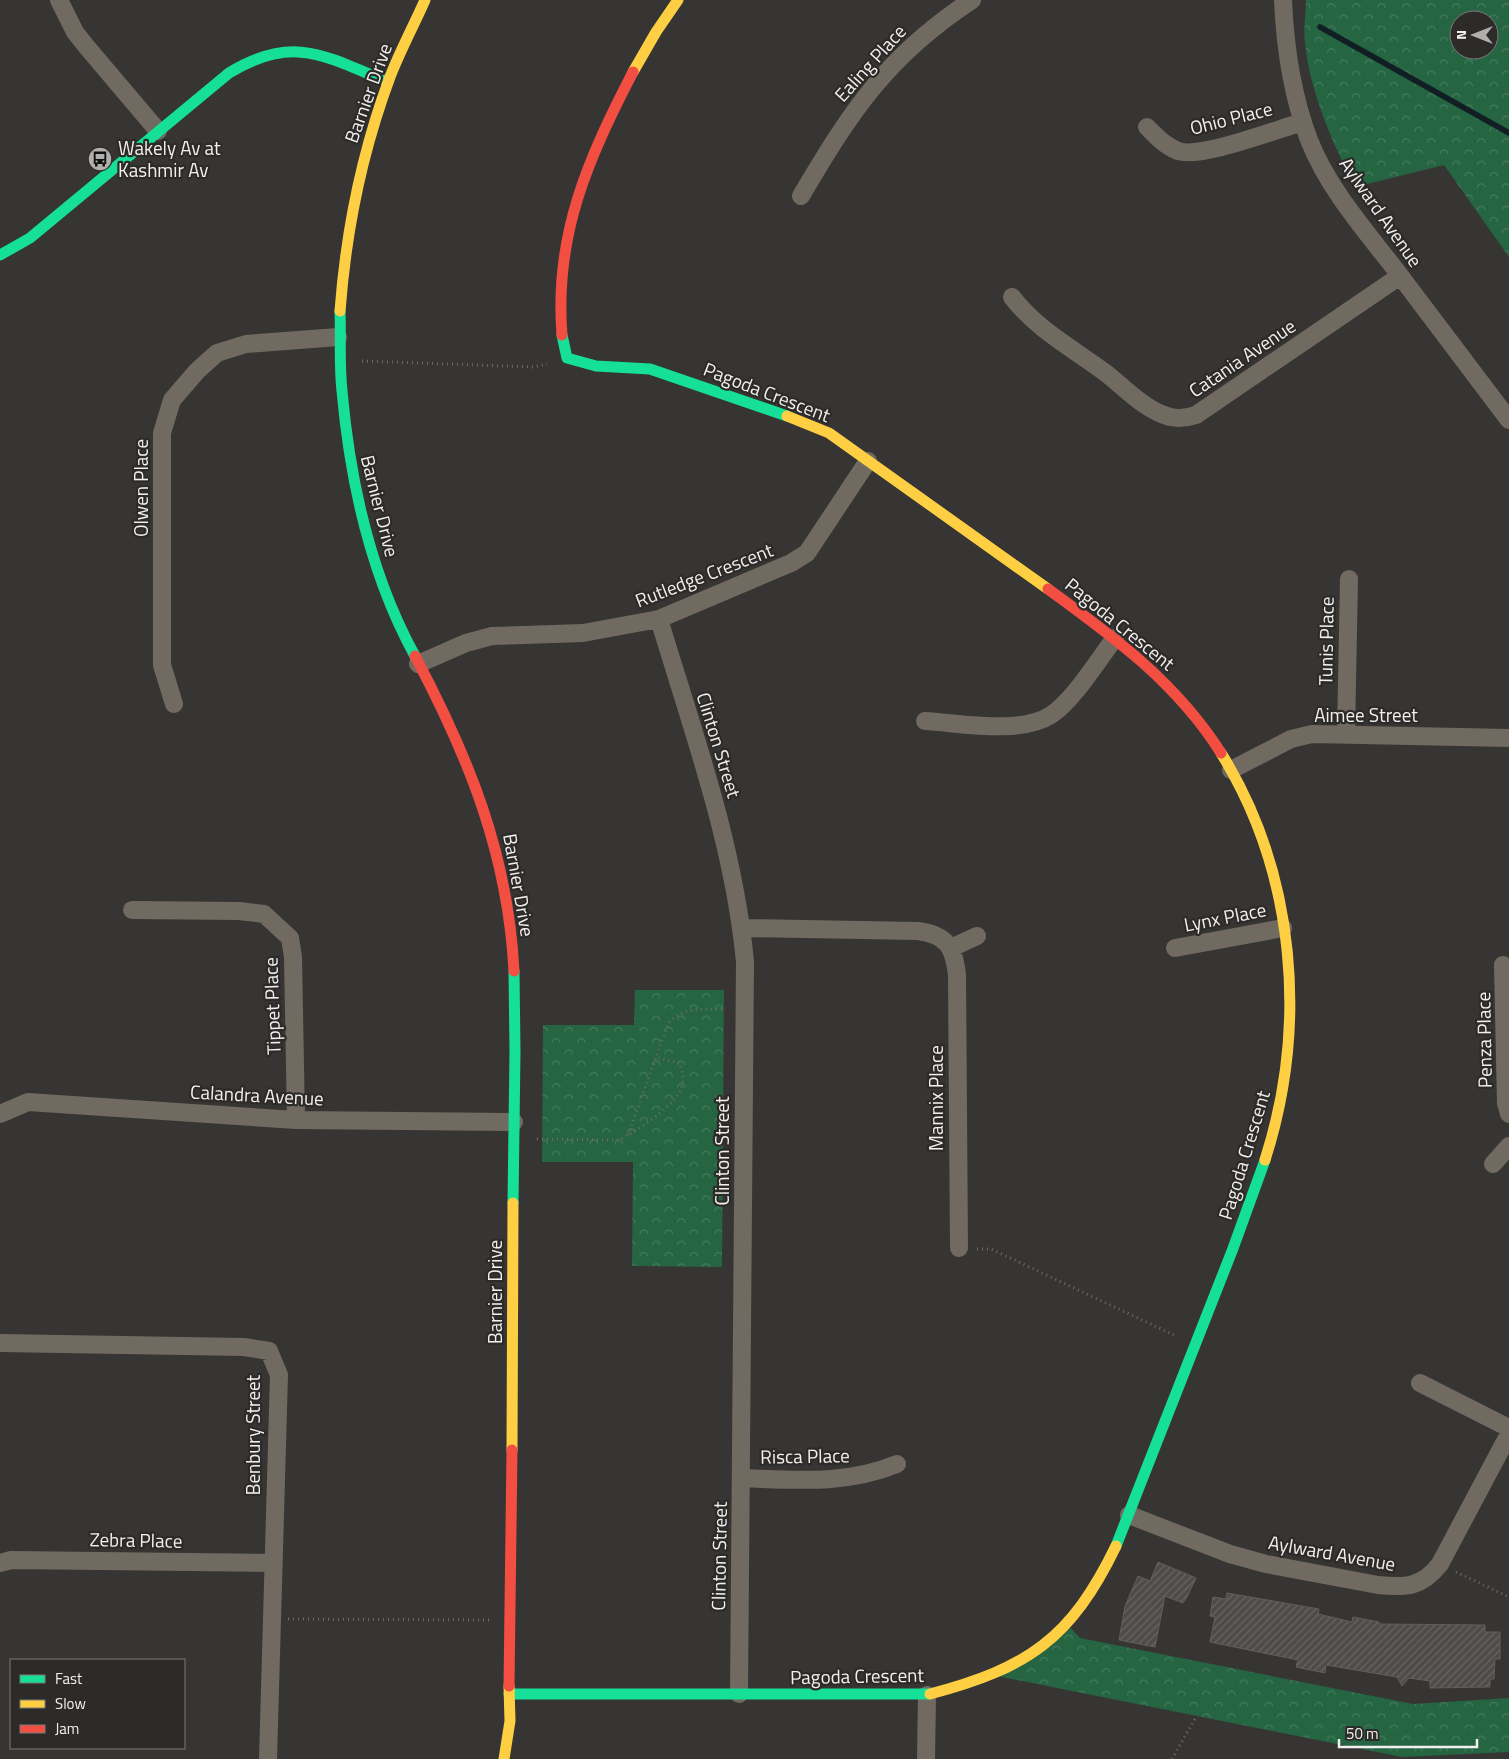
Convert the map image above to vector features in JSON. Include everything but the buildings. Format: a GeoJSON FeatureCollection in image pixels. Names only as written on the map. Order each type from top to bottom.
{"type":"FeatureCollection","features":[{"type":"Feature","properties":{"kind":"street"},"geometry":{"type":"LineString","coordinates":[[59,0],[80,39],[158,131]]}},
{"type":"Feature","properties":{"kind":"street","name":"Barnier Drive"},"geometry":{"type":"LineString","coordinates":[[425,0],[388,82],[368,143],[352,207],[343,262],[338,337],[339,360],[346,445],[356,499],[384,588],[418,664],[473,776],[502,868],[512,952],[514,1122],[510,1721],[504,1759]]}},
{"type":"Feature","properties":{"kind":"street"},"geometry":{"type":"LineString","coordinates":[[567,358],[562,343],[562,305],[564,251],[570,221],[587,171],[623,90],[664,18],[678,0]]}},
{"type":"Feature","properties":{"kind":"street","name":"Ealing Place"},"geometry":{"type":"LineString","coordinates":[[801,196],[847,119],[872,87],[920,37],[972,0]]}},
{"type":"Feature","properties":{"kind":"street","name":"Aylward Avenue"},"geometry":{"type":"LineString","coordinates":[[1283,0],[1288,62],[1310,142],[1337,191],[1509,420]]}},
{"type":"Feature","properties":{"kind":"street"},"geometry":{"type":"LineString","coordinates":[[0,256],[13,250],[53,220],[158,131],[244,62],[269,52],[283,50],[308,52],[388,82]]}},
{"type":"Feature","properties":{"kind":"street","name":"Ohio Place"},"geometry":{"type":"LineString","coordinates":[[1147,128],[1166,145],[1180,152],[1196,152],[1224,146],[1303,122]]}},
{"type":"Feature","properties":{"kind":"street","name":"Catania Avenue"},"geometry":{"type":"LineString","coordinates":[[1012,298],[1025,315],[1107,374],[1135,398],[1156,411],[1182,419],[1196,415],[1400,276]]}},
{"type":"Feature","properties":{"kind":"street","name":"Olwen Place"},"geometry":{"type":"LineString","coordinates":[[174,704],[162,665],[162,433],[172,400],[197,371],[217,353],[246,344],[338,337]]}},
{"type":"Feature","properties":{"kind":"street","name":"Pagoda Crescent"},"geometry":{"type":"LineString","coordinates":[[509,1694],[927,1695],[992,1675],[1045,1646],[1076,1615],[1088,1598],[1113,1555],[1130,1515],[1256,1189],[1282,1096],[1288,1056],[1290,1005],[1283,928],[1278,894],[1268,859],[1248,805],[1231,770],[1192,712],[1154,671],[1115,638],[1020,568],[829,433],[812,425],[692,382],[650,369],[632,366],[585,365],[567,358]]}},
{"type":"Feature","properties":{"kind":"street","name":"Rutledge Crescent"},"geometry":{"type":"LineString","coordinates":[[418,664],[466,643],[492,636],[584,633],[660,619],[791,564],[807,553],[868,460]]}},
{"type":"Feature","properties":{"kind":"street","name":"Tunis Place"},"geometry":{"type":"LineString","coordinates":[[1346,733],[1349,579]]}},
{"type":"Feature","properties":{"kind":"street","name":"Clinton Street"},"geometry":{"type":"LineString","coordinates":[[660,619],[718,814],[742,928],[745,972],[739,1694]]}},
{"type":"Feature","properties":{"kind":"street"},"geometry":{"type":"LineString","coordinates":[[925,722],[1013,726],[1036,722],[1051,715],[1066,702],[1115,638]]}},
{"type":"Feature","properties":{"kind":"street","name":"Aimee Street"},"geometry":{"type":"LineString","coordinates":[[1231,770],[1291,739],[1312,734],[1346,733],[1509,738]]}},
{"type":"Feature","properties":{"kind":"street","name":"Tippet Place"},"geometry":{"type":"LineString","coordinates":[[132,910],[238,911],[264,914],[290,938],[293,957],[296,1120]]}},
{"type":"Feature","properties":{"kind":"street"},"geometry":{"type":"LineString","coordinates":[[742,928],[918,931],[938,936],[951,948],[977,936]]}},
{"type":"Feature","properties":{"kind":"street","name":"Lynx Place"},"geometry":{"type":"LineString","coordinates":[[1174,948],[1283,928]]}},
{"type":"Feature","properties":{"kind":"street","name":"Mannix Place"},"geometry":{"type":"LineString","coordinates":[[951,948],[957,975],[958,1248]]}},
{"type":"Feature","properties":{"kind":"street","name":"Penza Place"},"geometry":{"type":"LineString","coordinates":[[1503,965],[1506,1104],[1509,1114]]}},
{"type":"Feature","properties":{"kind":"street","name":"Calandra Avenue"},"geometry":{"type":"LineString","coordinates":[[0,1114],[28,1102],[296,1120],[514,1122]]}},
{"type":"Feature","properties":{"kind":"street"},"geometry":{"type":"LineString","coordinates":[[1493,1164],[1509,1146]]}},
{"type":"Feature","properties":{"kind":"street","name":"Benbury Street"},"geometry":{"type":"LineString","coordinates":[[0,1343],[244,1347],[270,1351],[279,1375],[272,1562],[268,1759]]}},
{"type":"Feature","properties":{"kind":"street"},"geometry":{"type":"LineString","coordinates":[[1420,1382],[1509,1428]]}},
{"type":"Feature","properties":{"kind":"street","name":"Aylward Avenue"},"geometry":{"type":"LineString","coordinates":[[1130,1515],[1230,1554],[1266,1564],[1354,1581],[1394,1587],[1407,1586],[1425,1580],[1440,1564],[1509,1434]]}},
{"type":"Feature","properties":{"kind":"street","name":"Risca Place"},"geometry":{"type":"LineString","coordinates":[[741,1478],[846,1479],[879,1471],[897,1464]]}},
{"type":"Feature","properties":{"kind":"street","name":"Zebra Place"},"geometry":{"type":"LineString","coordinates":[[0,1563],[10,1560],[272,1562]]}},
{"type":"Feature","properties":{"kind":"street"},"geometry":{"type":"LineString","coordinates":[[926,1759],[927,1695]]}},
{"type":"Feature","properties":{"kind":"path"},"geometry":{"type":"LineString","coordinates":[[339,360],[533,367],[567,358]]}},
{"type":"Feature","properties":{"kind":"path"},"geometry":{"type":"LineString","coordinates":[[628,1136],[668,1024],[675,1015],[683,1011],[726,1010]]}},
{"type":"Feature","properties":{"kind":"path"},"geometry":{"type":"LineString","coordinates":[[537,1139],[618,1140],[628,1136],[672,1102],[680,1092],[683,1077],[679,1064],[656,1057]]}},
{"type":"Feature","properties":{"kind":"path"},"geometry":{"type":"LineString","coordinates":[[958,1248],[991,1249],[1195,1344]]}},
{"type":"Feature","properties":{"kind":"path"},"geometry":{"type":"LineString","coordinates":[[1440,1564],[1509,1597]]}},
{"type":"Feature","properties":{"kind":"path"},"geometry":{"type":"LineString","coordinates":[[271,1619],[510,1621]]}},
{"type":"Feature","properties":{"kind":"path"},"geometry":{"type":"LineString","coordinates":[[1172,1759],[1196,1717]]}},
{"type":"Feature","properties":{"kind":"green space"},"geometry":{"type":"Polygon","coordinates":[[[1306,0],[1509,0],[1509,257],[1444,165],[1355,187],[1338,153],[1317,98],[1307,60],[1304,27],[1306,0]]]}},
{"type":"Feature","properties":{"kind":"green space"},"geometry":{"type":"Polygon","coordinates":[[[635,990],[724,990],[722,1267],[632,1266],[633,1162],[542,1162],[543,1025],[634,1025],[635,990]]]}},
{"type":"Feature","properties":{"kind":"green space"},"geometry":{"type":"Polygon","coordinates":[[[1067,1624],[1080,1638],[1413,1704],[1509,1698],[1509,1752],[1402,1757],[992,1675],[1067,1624]]]}},
{"type":"Feature","properties":{"kind":"waterway"},"geometry":{"type":"LineString","coordinates":[[1320,27],[1509,133]]}},
{"type":"Feature","properties":{"kind":"traffic: fast"},"geometry":{"type":"LineString","coordinates":[[0,255],[30,238],[229,73],[252,61],[272,54],[309,53],[327,57],[388,82]]}},
{"type":"Feature","properties":{"kind":"traffic: fast"},"geometry":{"type":"LineString","coordinates":[[340,311],[342,391],[357,493],[365,527],[386,594],[415,656]]}},
{"type":"Feature","properties":{"kind":"traffic: fast"},"geometry":{"type":"LineString","coordinates":[[562,335],[567,358],[596,366],[650,369],[787,416]]}},
{"type":"Feature","properties":{"kind":"traffic: fast"},"geometry":{"type":"LineString","coordinates":[[513,1203],[514,971]]}},
{"type":"Feature","properties":{"kind":"traffic: fast"},"geometry":{"type":"LineString","coordinates":[[1116,1546],[1232,1251],[1265,1160]]}},
{"type":"Feature","properties":{"kind":"traffic: fast"},"geometry":{"type":"LineString","coordinates":[[509,1694],[930,1694]]}},
{"type":"Feature","properties":{"kind":"traffic: slow"},"geometry":{"type":"LineString","coordinates":[[340,311],[346,251],[363,163],[390,77],[425,0]]}},
{"type":"Feature","properties":{"kind":"traffic: slow"},"geometry":{"type":"LineString","coordinates":[[633,72],[656,32],[678,0]]}},
{"type":"Feature","properties":{"kind":"traffic: slow"},"geometry":{"type":"LineString","coordinates":[[787,416],[829,433],[1048,589]]}},
{"type":"Feature","properties":{"kind":"traffic: slow"},"geometry":{"type":"LineString","coordinates":[[1221,753],[1246,800],[1266,849],[1279,900],[1287,952],[1290,1004],[1287,1057],[1279,1109],[1265,1160]]}},
{"type":"Feature","properties":{"kind":"traffic: slow"},"geometry":{"type":"LineString","coordinates":[[512,1450],[513,1203]]}},
{"type":"Feature","properties":{"kind":"traffic: slow"},"geometry":{"type":"LineString","coordinates":[[930,1694],[994,1673],[1020,1660],[1043,1645],[1063,1627],[1082,1605],[1116,1546]]}},
{"type":"Feature","properties":{"kind":"traffic: slow"},"geometry":{"type":"LineString","coordinates":[[504,1759],[510,1721],[509,1686]]}},
{"type":"Feature","properties":{"kind":"traffic: jam"},"geometry":{"type":"LineString","coordinates":[[562,335],[561,299],[563,264],[569,231],[589,167],[633,72]]}},
{"type":"Feature","properties":{"kind":"traffic: jam"},"geometry":{"type":"LineString","coordinates":[[1048,589],[1097,625],[1143,663],[1185,705],[1221,753]]}},
{"type":"Feature","properties":{"kind":"traffic: jam"},"geometry":{"type":"LineString","coordinates":[[415,656],[452,732],[482,808],[504,887],[514,971]]}},
{"type":"Feature","properties":{"kind":"traffic: jam"},"geometry":{"type":"LineString","coordinates":[[509,1686],[512,1450]]}},
{"type":"Feature","properties":{"kind":"place","name":"Wakely Av at Kashmir Av"},"geometry":{"type":"Point","coordinates":[100,159]}}]}
